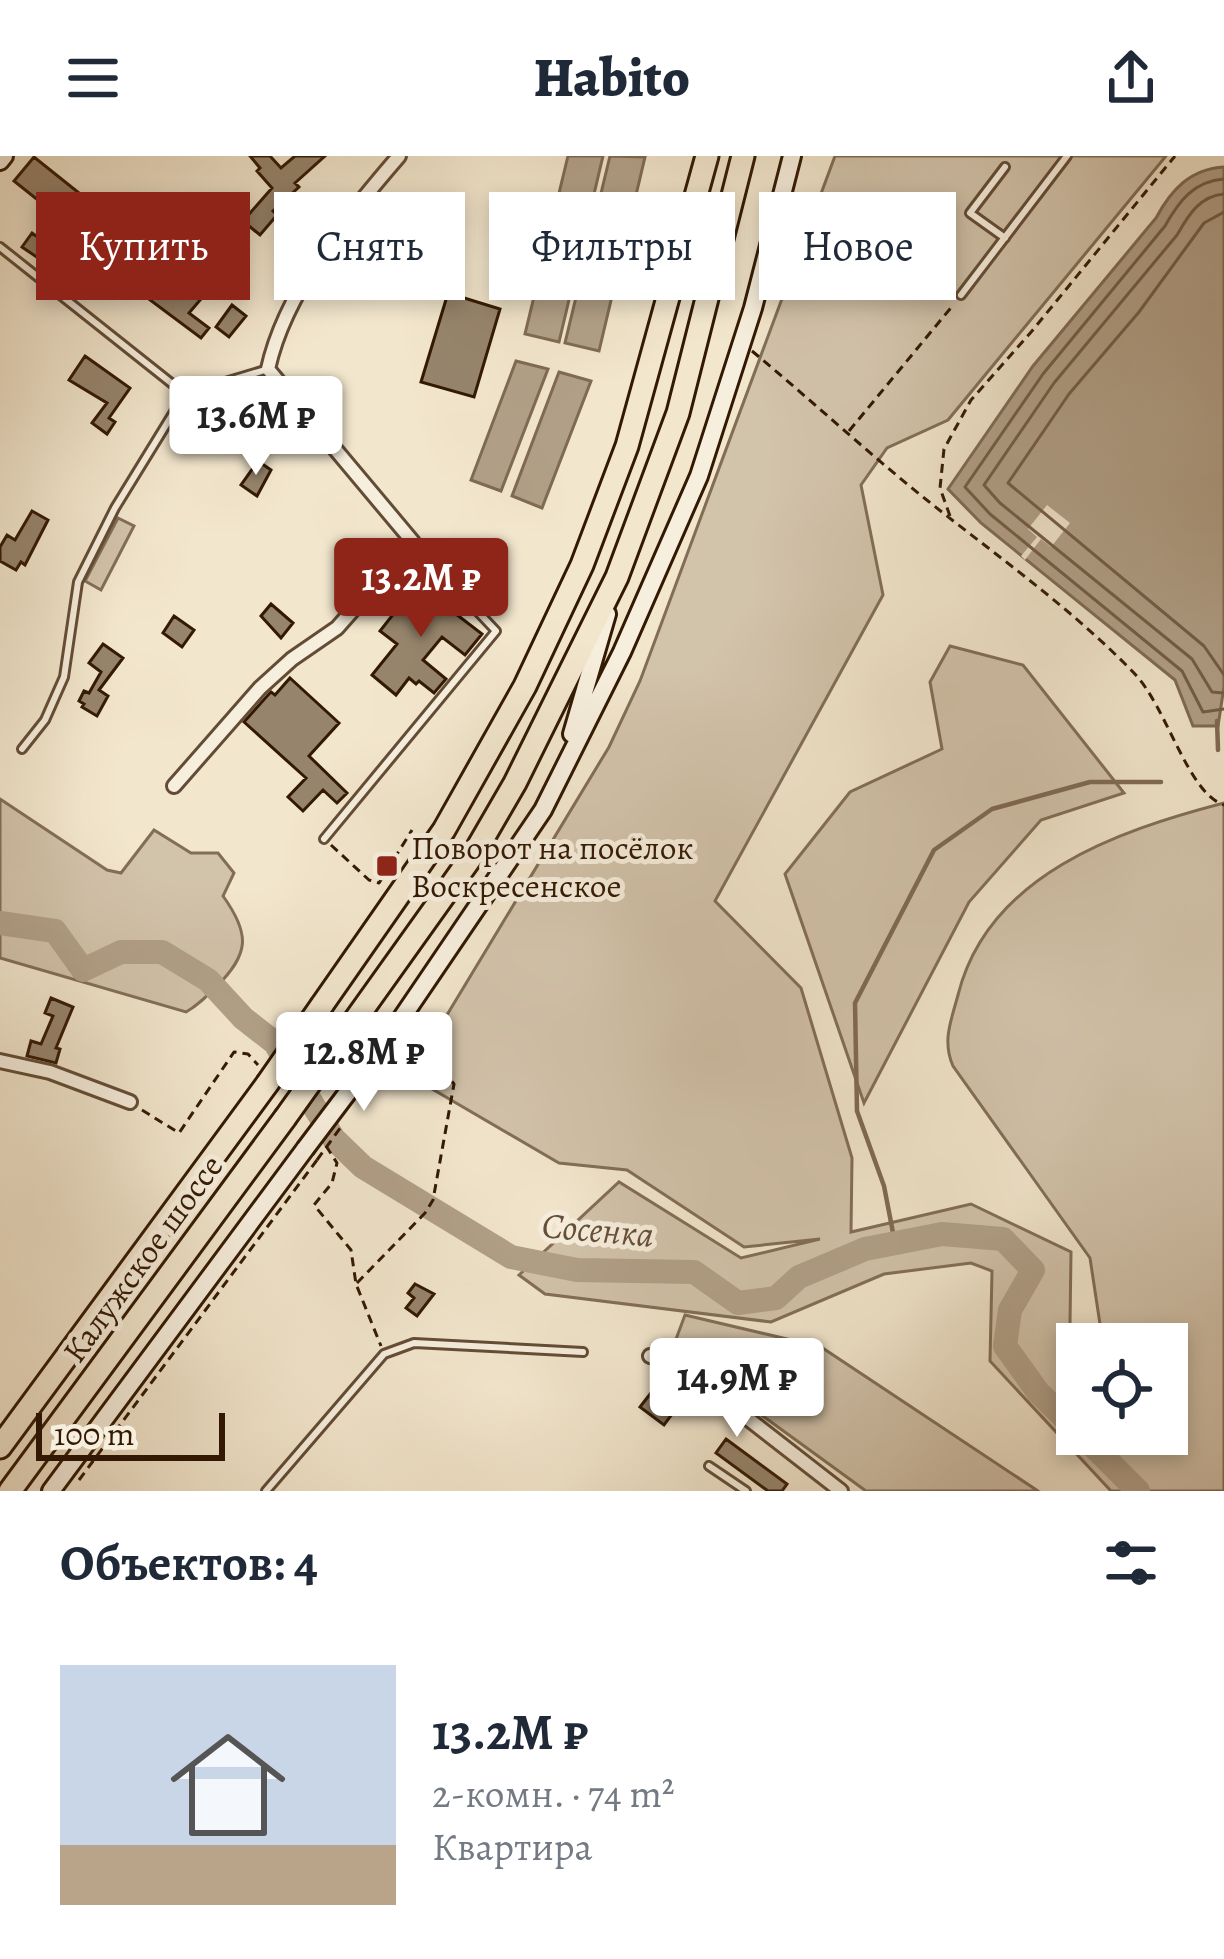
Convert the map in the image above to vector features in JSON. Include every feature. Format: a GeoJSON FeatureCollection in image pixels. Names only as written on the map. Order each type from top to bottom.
{"type":"FeatureCollection","features":[{"type":"Feature","properties":{"kind":"highway","name":"Калужское шоссе"},"geometry":{"type":"LineString","coordinates":[[0,1447],[267,1084],[444,830],[525,686],[582,566],[627,446],[706,156]]}},
{"type":"Feature","properties":{"kind":"highway","name":"Калужское шоссе"},"geometry":{"type":"LineString","coordinates":[[10,1491],[475,852],[515,783],[617,578],[678,413],[743,156]]}},
{"type":"Feature","properties":{"kind":"main road"},"geometry":{"type":"LineString","coordinates":[[60,1488],[311,1155],[543,810],[622,652],[699,476],[792,156]]}},
{"type":"Feature","properties":{"kind":"main road"},"geometry":{"type":"LineString","coordinates":[[557,780],[617,578]]}},
{"type":"Feature","properties":{"kind":"street"},"geometry":{"type":"LineString","coordinates":[[174,786],[260,688],[337,628],[413,542],[268,369],[274,342],[322,254],[399,156]]}},
{"type":"Feature","properties":{"kind":"street"},"geometry":{"type":"LineString","coordinates":[[0,1061],[50,1072],[130,1102]]}},
{"type":"Feature","properties":{"kind":"street"},"geometry":{"type":"LineString","coordinates":[[650,1356],[679,1365],[841,1491]]}},
{"type":"Feature","properties":{"kind":"lane"},"geometry":{"type":"LineString","coordinates":[[962,296],[1067,156]]}},
{"type":"Feature","properties":{"kind":"lane"},"geometry":{"type":"LineString","coordinates":[[1005,167],[970,213],[1005,238]]}},
{"type":"Feature","properties":{"kind":"lane"},"geometry":{"type":"LineString","coordinates":[[0,247],[185,394]]}},
{"type":"Feature","properties":{"kind":"lane"},"geometry":{"type":"LineString","coordinates":[[22,748],[45,720],[64,677],[78,582],[115,508],[185,394],[268,369]]}},
{"type":"Feature","properties":{"kind":"lane"},"geometry":{"type":"LineString","coordinates":[[324,839],[496,631],[413,542]]}},
{"type":"Feature","properties":{"kind":"lane"},"geometry":{"type":"LineString","coordinates":[[266,1491],[384,1354],[415,1342],[584,1352]]}},
{"type":"Feature","properties":{"kind":"lane"},"geometry":{"type":"LineString","coordinates":[[709,1466],[746,1491]]}},
{"type":"Feature","properties":{"kind":"path"},"geometry":{"type":"LineString","coordinates":[[950,518],[940,488],[944,449],[971,400],[1174,156]]}},
{"type":"Feature","properties":{"kind":"path"},"geometry":{"type":"LineString","coordinates":[[848,432],[962,296]]}},
{"type":"Feature","properties":{"kind":"path"},"geometry":{"type":"LineString","coordinates":[[741,344],[1048,593],[1137,676],[1166,718],[1202,794],[1224,806]]}},
{"type":"Feature","properties":{"kind":"path"},"geometry":{"type":"LineString","coordinates":[[324,839],[369,880],[379,883],[412,830]]}},
{"type":"Feature","properties":{"kind":"path"},"geometry":{"type":"LineString","coordinates":[[356,1284],[433,1200],[454,1084],[412,1031]]}},
{"type":"Feature","properties":{"kind":"path"},"geometry":{"type":"LineString","coordinates":[[60,1488],[311,1155]]}},
{"type":"Feature","properties":{"kind":"shaded area"},"geometry":{"type":"Polygon","coordinates":[[[835,156],[1166,156],[948,420],[887,448],[861,485],[883,595],[715,901],[801,988],[852,1158],[851,1232],[971,1204],[1071,1252],[1070,1323],[1056,1323],[1056,1432],[990,1361],[992,1271],[971,1263],[884,1274],[771,1322],[545,1294],[519,1275],[619,1182],[741,1258],[820,1239],[744,1247],[627,1170],[559,1163],[410,1076],[609,747],[640,681],[782,300],[956,300],[956,192],[822,192],[835,156]]]}},
{"type":"Feature","properties":{"kind":"shaded area"},"geometry":{"type":"Polygon","coordinates":[[[118,518],[134,526],[101,590],[85,581],[118,518]]]}},
{"type":"Feature","properties":{"kind":"shaded area"},"geometry":{"type":"Polygon","coordinates":[[[950,646],[1023,665],[1124,793],[1041,820],[969,902],[864,1103],[785,874],[850,792],[942,749],[930,682],[950,646]]]}},
{"type":"Feature","properties":{"kind":"shaded area"},"geometry":{"type":"Polygon","coordinates":[[[0,799],[107,870],[121,873],[154,830],[191,853],[218,853],[234,873],[223,896],[242,933],[240,954],[227,975],[186,1012],[0,958],[0,799]]]}},
{"type":"Feature","properties":{"kind":"shaded area"},"geometry":{"type":"Polygon","coordinates":[[[1224,803],[1224,1491],[1111,1491],[1077,1455],[1188,1455],[1188,1323],[1100,1323],[1090,1258],[953,1066],[950,1022],[974,953],[997,918],[1027,889],[1101,844],[1224,803]]]}},
{"type":"Feature","properties":{"kind":"shaded area"},"geometry":{"type":"Polygon","coordinates":[[[685,1315],[821,1347],[1038,1491],[866,1491],[672,1350],[685,1315]]]}},
{"type":"Feature","properties":{"kind":"water"},"geometry":{"type":"Polygon","coordinates":[[[568,156],[603,156],[594,192],[559,192],[568,156]]]}},
{"type":"Feature","properties":{"kind":"water"},"geometry":{"type":"Polygon","coordinates":[[[610,156],[645,157],[637,192],[601,192],[610,156]]]}},
{"type":"Feature","properties":{"kind":"water"},"geometry":{"type":"Polygon","coordinates":[[[1224,167],[1224,687],[1218,726],[1193,726],[1175,680],[981,523],[948,489],[1033,366],[1168,198],[1191,177],[1224,167]]]}},
{"type":"Feature","properties":{"kind":"water"},"geometry":{"type":"Polygon","coordinates":[[[533,300],[569,300],[559,342],[525,334],[533,300]]]}},
{"type":"Feature","properties":{"kind":"water"},"geometry":{"type":"Polygon","coordinates":[[[575,300],[611,300],[599,351],[565,343],[575,300]]]}},
{"type":"Feature","properties":{"kind":"water"},"geometry":{"type":"Polygon","coordinates":[[[516,361],[548,369],[501,491],[471,480],[516,361]]]}},
{"type":"Feature","properties":{"kind":"water"},"geometry":{"type":"Polygon","coordinates":[[[559,372],[591,381],[542,508],[512,496],[559,372]]]}},
{"type":"Feature","properties":{"kind":"pier"},"geometry":{"type":"Polygon","coordinates":[[[1047,505],[1070,523],[1051,547],[1041,539],[1025,560],[1021,556],[1037,537],[1028,529],[1047,505]]]}},
{"type":"Feature","properties":{"kind":"building"},"geometry":{"type":"Polygon","coordinates":[[[250,156],[270,156],[281,168],[295,156],[325,156],[295,183],[299,187],[294,192],[274,192],[274,219],[260,235],[250,227],[250,213],[272,188],[257,171],[260,168],[250,156]]]}},
{"type":"Feature","properties":{"kind":"building"},"geometry":{"type":"Polygon","coordinates":[[[34,157],[78,192],[36,192],[36,199],[14,181],[34,157]]]}},
{"type":"Feature","properties":{"kind":"building"},"geometry":{"type":"Polygon","coordinates":[[[32,233],[36,236],[36,257],[22,247],[32,233]]]}},
{"type":"Feature","properties":{"kind":"building"},"geometry":{"type":"Polygon","coordinates":[[[465,298],[500,309],[474,397],[421,382],[446,300],[465,298]]]}},
{"type":"Feature","properties":{"kind":"building"},"geometry":{"type":"Polygon","coordinates":[[[150,300],[200,300],[189,313],[209,328],[201,338],[150,300]]]}},
{"type":"Feature","properties":{"kind":"building"},"geometry":{"type":"Polygon","coordinates":[[[232,305],[246,316],[229,337],[216,327],[232,305]]]}},
{"type":"Feature","properties":{"kind":"building"},"geometry":{"type":"Polygon","coordinates":[[[85,356],[130,388],[109,418],[115,422],[107,434],[92,423],[107,403],[69,380],[85,356]]]}},
{"type":"Feature","properties":{"kind":"building"},"geometry":{"type":"Polygon","coordinates":[[[258,461],[271,470],[257,496],[241,485],[258,461]]]}},
{"type":"Feature","properties":{"kind":"building"},"geometry":{"type":"Polygon","coordinates":[[[32,511],[48,520],[25,565],[21,562],[16,570],[0,561],[0,547],[7,535],[15,540],[32,511]]]}},
{"type":"Feature","properties":{"kind":"building"},"geometry":{"type":"Polygon","coordinates":[[[417,584],[482,634],[465,655],[442,637],[423,660],[446,679],[434,693],[409,678],[396,695],[372,675],[397,644],[380,631],[417,584]]]}},
{"type":"Feature","properties":{"kind":"building"},"geometry":{"type":"Polygon","coordinates":[[[271,604],[293,623],[281,638],[261,616],[271,604]]]}},
{"type":"Feature","properties":{"kind":"building"},"geometry":{"type":"Polygon","coordinates":[[[174,616],[194,630],[182,647],[163,633],[174,616]]]}},
{"type":"Feature","properties":{"kind":"building"},"geometry":{"type":"Polygon","coordinates":[[[103,644],[123,658],[99,690],[108,696],[97,716],[79,701],[101,672],[89,663],[103,644]]]}},
{"type":"Feature","properties":{"kind":"building"},"geometry":{"type":"Polygon","coordinates":[[[290,678],[339,723],[309,756],[347,793],[337,803],[323,790],[303,811],[288,797],[306,778],[244,722],[290,678]]]}},
{"type":"Feature","properties":{"kind":"building"},"geometry":{"type":"Polygon","coordinates":[[[51,998],[73,1007],[56,1048],[60,1049],[56,1063],[27,1056],[31,1041],[41,1044],[53,1016],[45,1013],[51,998]]]}},
{"type":"Feature","properties":{"kind":"building"},"geometry":{"type":"Polygon","coordinates":[[[415,1284],[434,1294],[417,1316],[406,1308],[414,1298],[408,1293],[415,1284]]]}},
{"type":"Feature","properties":{"kind":"building"},"geometry":{"type":"Polygon","coordinates":[[[753,1365],[777,1382],[758,1407],[735,1390],[753,1365]]]}},
{"type":"Feature","properties":{"kind":"building"},"geometry":{"type":"Polygon","coordinates":[[[657,1385],[681,1402],[664,1425],[640,1407],[657,1385]]]}},
{"type":"Feature","properties":{"kind":"building"},"geometry":{"type":"Polygon","coordinates":[[[726,1439],[787,1484],[782,1491],[768,1491],[716,1453],[726,1439]]]}},
{"type":"Feature","properties":{"kind":"waterway"},"geometry":{"type":"LineString","coordinates":[[1217,721],[1218,750]]}},
{"type":"Feature","properties":{"kind":"waterway"},"geometry":{"type":"LineString","coordinates":[[895,1243],[884,1186],[857,1111],[855,1003],[934,850],[992,809],[1090,782],[1161,782]]}},
{"type":"Feature","properties":{"kind":"waterway","name":"Сосенка"},"geometry":{"type":"LineString","coordinates":[[0,923],[55,931],[83,970],[121,952],[162,952],[208,980],[243,1018],[275,1043],[334,1139],[363,1167],[511,1257],[577,1270],[694,1272],[738,1303],[776,1298],[799,1277],[865,1249],[942,1234],[1003,1239],[1033,1270],[1010,1310],[1005,1346],[1056,1410]]}},
{"type":"Feature","properties":{"kind":"waterway","name":"Сосенка"},"geometry":{"type":"LineString","coordinates":[[1102,1455],[1138,1491]]}},
{"type":"Feature","properties":{"kind":"place","name":"Поворот на посёлок Воскресенское"},"geometry":{"type":"Point","coordinates":[387,866]}}]}
